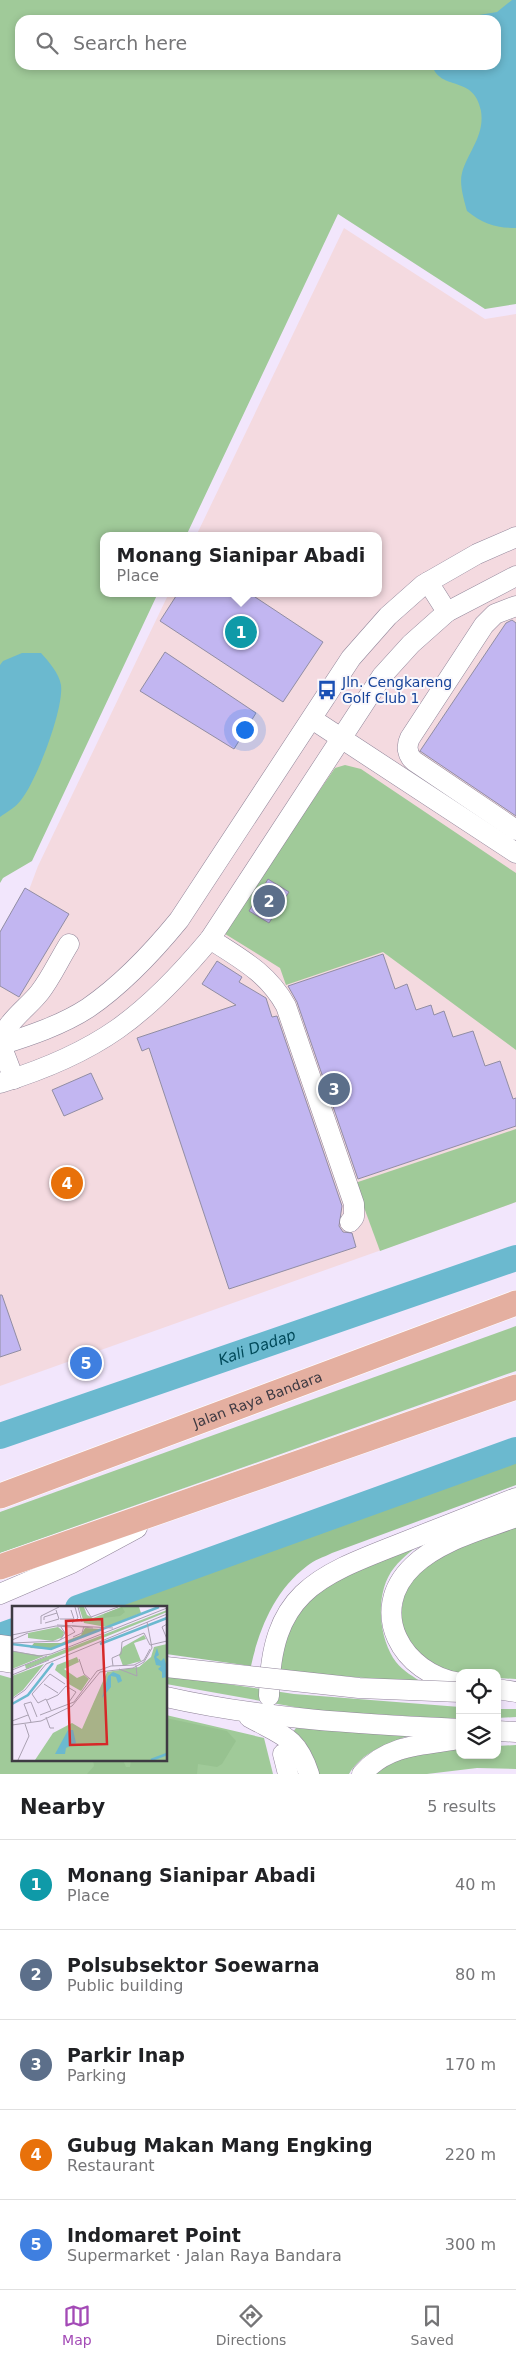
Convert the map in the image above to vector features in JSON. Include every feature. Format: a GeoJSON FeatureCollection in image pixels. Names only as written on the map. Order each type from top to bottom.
{"type":"FeatureCollection","features":[{"type":"Feature","properties":{"kind":"main road","name":"Jalan Raya Bandara"},"geometry":{"type":"LineString","coordinates":[[0,1496],[516,1303]]}},
{"type":"Feature","properties":{"kind":"main road"},"geometry":{"type":"LineString","coordinates":[[0,1567],[516,1387]]}},
{"type":"Feature","properties":{"kind":"street"},"geometry":{"type":"LineString","coordinates":[[1,1045],[50,1026],[87,1008],[130,974],[154,950],[179,920],[351,658],[388,616],[428,582],[477,554],[516,537]]}},
{"type":"Feature","properties":{"kind":"street"},"geometry":{"type":"LineString","coordinates":[[68,944],[41,992],[4,1034],[1,1045],[7,1081],[71,1057],[110,1036],[154,1001],[178,978],[210,939],[382,676],[411,644],[446,612],[516,576]]}},
{"type":"Feature","properties":{"kind":"street"},"geometry":{"type":"LineString","coordinates":[[428,582],[446,612]]}},
{"type":"Feature","properties":{"kind":"street"},"geometry":{"type":"LineString","coordinates":[[516,606],[495,614],[484,625],[410,738],[407,746],[414,761],[516,830]]}},
{"type":"Feature","properties":{"kind":"street"},"geometry":{"type":"LineString","coordinates":[[312,719],[516,853]]}},
{"type":"Feature","properties":{"kind":"street"},"geometry":{"type":"LineString","coordinates":[[210,939],[264,976],[276,988],[286,1006],[354,1204],[354,1217],[350,1222]]}},
{"type":"Feature","properties":{"kind":"street"},"geometry":{"type":"LineString","coordinates":[[269,1696],[269,1666],[279,1628],[290,1609],[311,1586],[345,1565],[516,1498]]}},
{"type":"Feature","properties":{"kind":"street"},"geometry":{"type":"LineString","coordinates":[[0,1594],[72,1563],[189,1500]]}},
{"type":"Feature","properties":{"kind":"street"},"geometry":{"type":"LineString","coordinates":[[456,1682],[430,1675],[408,1658],[396,1636],[394,1625],[392,1612],[397,1589],[413,1566],[426,1555],[457,1540],[516,1517]]}},
{"type":"Feature","properties":{"kind":"street"},"geometry":{"type":"LineString","coordinates":[[168,1667],[359,1688],[456,1692]]}},
{"type":"Feature","properties":{"kind":"street"},"geometry":{"type":"LineString","coordinates":[[168,1697],[241,1712],[360,1724],[456,1730]]}},
{"type":"Feature","properties":{"kind":"street"},"geometry":{"type":"LineString","coordinates":[[241,1712],[288,1738],[303,1755],[309,1774]]}},
{"type":"Feature","properties":{"kind":"street"},"geometry":{"type":"LineString","coordinates":[[362,1774],[376,1761],[400,1748],[456,1740]]}},
{"type":"Feature","properties":{"kind":"street"},"geometry":{"type":"LineString","coordinates":[[283,1754],[288,1774]]}},
{"type":"Feature","properties":{"kind":"shaded area"},"geometry":{"type":"Polygon","coordinates":[[[344,228],[485,319],[516,314],[516,1202],[0,1386],[0,967],[38,866],[167,597],[382,597],[382,532],[198,532],[344,228]]]}},
{"type":"Feature","properties":{"kind":"green space"},"geometry":{"type":"Polygon","coordinates":[[[0,0],[516,0],[516,304],[485,309],[338,214],[188,532],[100,532],[100,597],[156,597],[32,861],[3,878],[0,883],[0,0]]]}},
{"type":"Feature","properties":{"kind":"green space"},"geometry":{"type":"Polygon","coordinates":[[[345,765],[361,769],[516,873],[516,1050],[383,952],[286,985],[280,968],[222,932],[335,768],[345,765]]]}},
{"type":"Feature","properties":{"kind":"green space"},"geometry":{"type":"Polygon","coordinates":[[[516,1129],[516,1202],[380,1251],[355,1183],[516,1129]]]}},
{"type":"Feature","properties":{"kind":"green space"},"geometry":{"type":"Polygon","coordinates":[[[516,1326],[516,1371],[0,1553],[0,1512],[516,1326]]]}},
{"type":"Feature","properties":{"kind":"green space"},"geometry":{"type":"Polygon","coordinates":[[[516,1454],[516,1485],[332,1553],[307,1566],[277,1598],[264,1624],[251,1666],[168,1654],[168,1606],[94,1606],[516,1454]]]}},
{"type":"Feature","properties":{"kind":"green space"},"geometry":{"type":"Polygon","coordinates":[[[516,1523],[516,1679],[501,1678],[501,1669],[456,1669],[456,1674],[421,1660],[403,1629],[401,1613],[404,1596],[412,1579],[444,1553],[516,1523]]]}},
{"type":"Feature","properties":{"kind":"green space"},"geometry":{"type":"Polygon","coordinates":[[[422,1543],[401,1560],[391,1572],[383,1593],[381,1618],[390,1653],[405,1671],[423,1683],[273,1670],[278,1645],[313,1588],[422,1543]]]}},
{"type":"Feature","properties":{"kind":"green space"},"geometry":{"type":"Polygon","coordinates":[[[0,1675],[12,1678],[12,1762],[168,1762],[168,1715],[264,1738],[273,1774],[0,1774],[0,1675]]]}},
{"type":"Feature","properties":{"kind":"green space"},"geometry":{"type":"Polygon","coordinates":[[[168,1675],[294,1694],[456,1707],[456,1719],[317,1711],[168,1684],[168,1675]]]}},
{"type":"Feature","properties":{"kind":"green space"},"geometry":{"type":"Polygon","coordinates":[[[501,1709],[516,1709],[516,1717],[501,1718],[501,1709]]]}},
{"type":"Feature","properties":{"kind":"green space"},"geometry":{"type":"Polygon","coordinates":[[[168,1718],[227,1731],[236,1741],[222,1764],[217,1767],[198,1764],[197,1774],[87,1774],[94,1766],[93,1762],[124,1762],[126,1767],[130,1767],[131,1762],[168,1762],[168,1718]]]}},
{"type":"Feature","properties":{"kind":"green space"},"geometry":{"type":"Polygon","coordinates":[[[296,1728],[410,1735],[384,1745],[368,1754],[361,1759],[349,1774],[318,1774],[305,1742],[293,1732],[296,1728]]]}},
{"type":"Feature","properties":{"kind":"green space"},"geometry":{"type":"Polygon","coordinates":[[[516,1745],[516,1769],[477,1768],[427,1774],[372,1774],[405,1756],[456,1750],[456,1759],[501,1759],[501,1746],[516,1745]]]}},
{"type":"Feature","properties":{"kind":"water"},"geometry":{"type":"Polygon","coordinates":[[[512,0],[516,0],[516,228],[490,224],[467,211],[462,192],[461,177],[478,136],[482,120],[481,111],[472,92],[465,87],[442,78],[434,70],[501,70],[501,15],[479,15],[497,12],[512,0]]]}},
{"type":"Feature","properties":{"kind":"water"},"geometry":{"type":"Polygon","coordinates":[[[22,653],[41,653],[58,676],[61,685],[61,696],[54,727],[34,778],[19,803],[0,817],[0,665],[3,661],[22,653]]]}},
{"type":"Feature","properties":{"kind":"building"},"geometry":{"type":"Polygon","coordinates":[[[175,597],[255,597],[323,642],[283,702],[160,621],[175,597]]]}},
{"type":"Feature","properties":{"kind":"building"},"geometry":{"type":"Polygon","coordinates":[[[512,620],[516,623],[516,816],[420,751],[506,623],[512,620]]]}},
{"type":"Feature","properties":{"kind":"building"},"geometry":{"type":"Polygon","coordinates":[[[165,652],[256,713],[234,749],[140,691],[165,652]]]}},
{"type":"Feature","properties":{"kind":"building"},"geometry":{"type":"Polygon","coordinates":[[[268,879],[289,892],[269,923],[249,911],[268,879]]]}},
{"type":"Feature","properties":{"kind":"building"},"geometry":{"type":"Polygon","coordinates":[[[25,888],[69,914],[19,997],[0,986],[0,932],[25,888]]]}},
{"type":"Feature","properties":{"kind":"building"},"geometry":{"type":"Polygon","coordinates":[[[383,954],[395,989],[407,984],[416,1010],[431,1005],[434,1015],[444,1011],[453,1037],[473,1031],[485,1066],[500,1061],[513,1099],[516,1098],[516,1126],[358,1179],[297,1002],[288,986],[383,954]]]}},
{"type":"Feature","properties":{"kind":"building"},"geometry":{"type":"Polygon","coordinates":[[[217,961],[242,977],[239,982],[266,998],[272,1017],[277,1016],[342,1206],[339,1226],[343,1232],[352,1233],[356,1247],[229,1289],[149,1048],[142,1051],[137,1038],[236,1005],[202,984],[217,961]]]}},
{"type":"Feature","properties":{"kind":"building"},"geometry":{"type":"Polygon","coordinates":[[[91,1073],[103,1099],[64,1116],[52,1090],[91,1073]]]}},
{"type":"Feature","properties":{"kind":"building"},"geometry":{"type":"Polygon","coordinates":[[[0,1295],[2,1295],[21,1350],[0,1357],[0,1295]]]}},
{"type":"Feature","properties":{"kind":"waterway","name":"Kali Dadap"},"geometry":{"type":"LineString","coordinates":[[0,1436],[516,1258]]}},
{"type":"Feature","properties":{"kind":"waterway","name":"Kali Dadap"},"geometry":{"type":"LineString","coordinates":[[84,1606],[516,1450]]}},
{"type":"Feature","properties":{"kind":"waterway","name":"Kali Dadap"},"geometry":{"type":"LineString","coordinates":[[0,1636],[12,1632]]}},
{"type":"Feature","properties":{"kind":"place","name":"Monang Sianipar Abadi"},"geometry":{"type":"Point","coordinates":[241,632]}},
{"type":"Feature","properties":{"kind":"place","name":"Jln. Cengkareng Golf Club 1"},"geometry":{"type":"Point","coordinates":[327,690]}},
{"type":"Feature","properties":{"kind":"place","name":"Polsubsektor Soewarna"},"geometry":{"type":"Point","coordinates":[269,901]}},
{"type":"Feature","properties":{"kind":"place","name":"Parkir Inap"},"geometry":{"type":"Point","coordinates":[334,1089]}},
{"type":"Feature","properties":{"kind":"place","name":"Gubug Makan Mang Engking"},"geometry":{"type":"Point","coordinates":[67,1183]}},
{"type":"Feature","properties":{"kind":"place","name":"Indomaret Point"},"geometry":{"type":"Point","coordinates":[86,1363]}}]}
